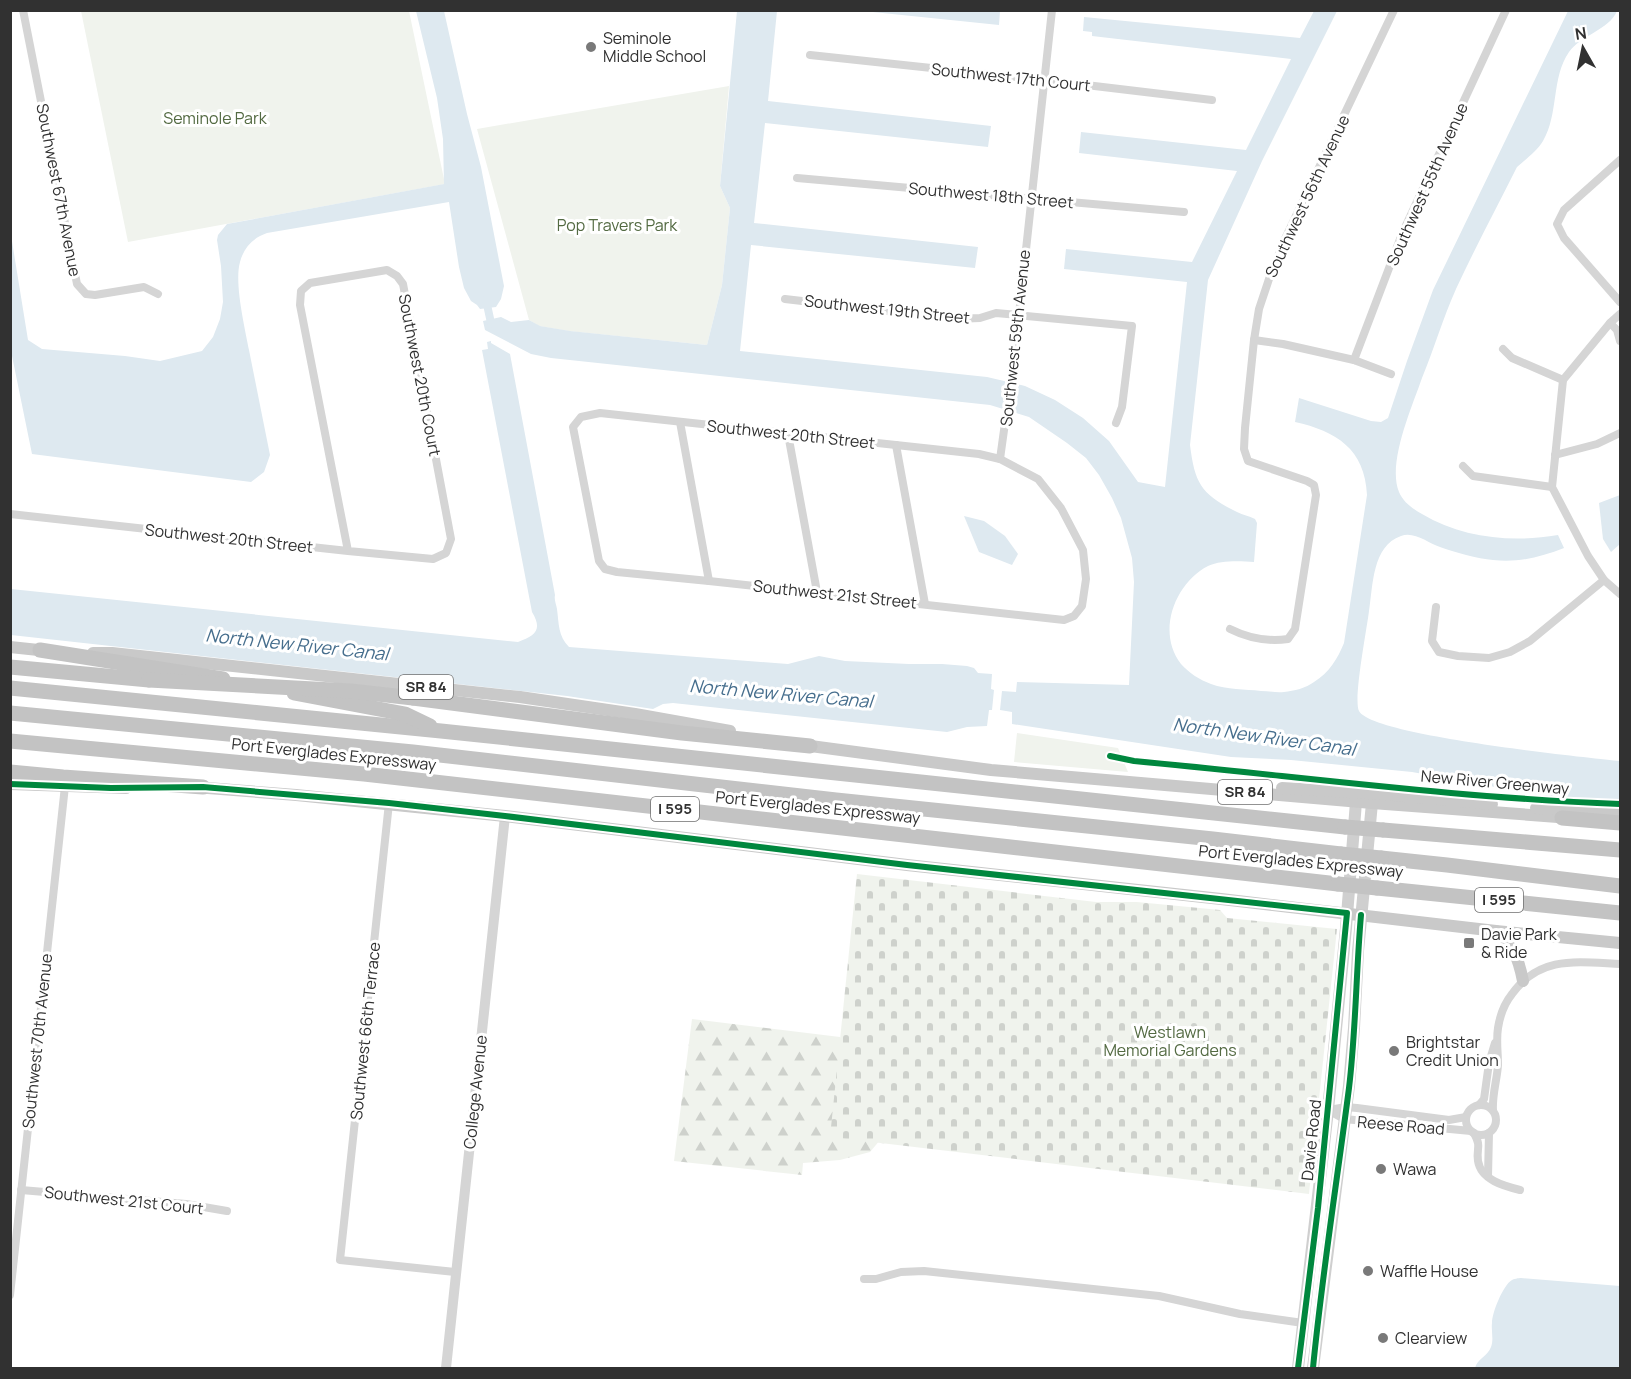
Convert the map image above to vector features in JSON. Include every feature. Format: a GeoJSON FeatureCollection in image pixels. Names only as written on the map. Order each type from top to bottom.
{"type":"FeatureCollection","features":[{"type":"Feature","properties":{"kind":"highway"},"geometry":{"type":"LineString","coordinates":[[40,650],[182,671],[405,714],[441,731]]}},
{"type":"Feature","properties":{"kind":"highway"},"geometry":{"type":"LineString","coordinates":[[10,667],[149,680],[413,698],[682,733],[810,746]]}},
{"type":"Feature","properties":{"kind":"highway","name":"Port Everglades Expressway"},"geometry":{"type":"LineString","coordinates":[[10,688],[441,731],[1345,827],[1620,850]]}},
{"type":"Feature","properties":{"kind":"highway"},"geometry":{"type":"LineString","coordinates":[[10,713],[467,757],[1620,886]]}},
{"type":"Feature","properties":{"kind":"highway","name":"Port Everglades Expressway"},"geometry":{"type":"LineString","coordinates":[[10,741],[364,774],[1338,884],[1620,913]]}},
{"type":"Feature","properties":{"kind":"highway"},"geometry":{"type":"LineString","coordinates":[[10,772],[203,787]]}},
{"type":"Feature","properties":{"kind":"highway"},"geometry":{"type":"LineString","coordinates":[[1562,818],[1620,823]]}},
{"type":"Feature","properties":{"kind":"highway"},"geometry":{"type":"LineString","coordinates":[[1447,865],[1620,876]]}},
{"type":"Feature","properties":{"kind":"main road","name":"SR 84"},"geometry":{"type":"LineString","coordinates":[[10,647],[112,653],[520,697],[612,710],[810,746],[991,770],[1562,818],[1620,817]]}},
{"type":"Feature","properties":{"kind":"main road"},"geometry":{"type":"LineString","coordinates":[[1134,783],[1228,784],[1383,794],[1516,807],[1620,810]]}},
{"type":"Feature","properties":{"kind":"main road"},"geometry":{"type":"LineString","coordinates":[[10,784],[111,788],[203,787],[389,803],[907,865],[1620,943]]}},
{"type":"Feature","properties":{"kind":"main road","name":"Davie Road"},"geometry":{"type":"LineString","coordinates":[[1298,1368],[1318,1208],[1356,802]]}},
{"type":"Feature","properties":{"kind":"main road","name":"Davie Road"},"geometry":{"type":"LineString","coordinates":[[1313,1368],[1354,1028],[1356,969],[1372,803]]}},
{"type":"Feature","properties":{"kind":"main road"},"geometry":{"type":"LineString","coordinates":[[1496,930],[1516,954],[1523,981]]}},
{"type":"Feature","properties":{"kind":"street","name":"Southwest 67th Avenue"},"geometry":{"type":"LineString","coordinates":[[22,10],[77,284],[86,294],[95,295],[144,287],[158,294]]}},
{"type":"Feature","properties":{"kind":"street","name":"Southwest 59th Avenue"},"geometry":{"type":"LineString","coordinates":[[1000,459],[1007,417],[1052,10]]}},
{"type":"Feature","properties":{"kind":"street","name":"Southwest 56th Avenue"},"geometry":{"type":"LineString","coordinates":[[1230,629],[1245,636],[1276,640],[1288,639],[1295,629],[1316,495],[1314,485],[1307,481],[1248,461],[1244,449],[1245,428],[1254,340],[1259,309],[1284,241],[1394,10]]}},
{"type":"Feature","properties":{"kind":"street","name":"Southwest 55th Avenue"},"geometry":{"type":"LineString","coordinates":[[1354,360],[1402,234],[1506,10]]}},
{"type":"Feature","properties":{"kind":"street","name":"Southwest 17th Court"},"geometry":{"type":"LineString","coordinates":[[810,55],[1212,100]]}},
{"type":"Feature","properties":{"kind":"street"},"geometry":{"type":"LineString","coordinates":[[1620,160],[1564,210],[1557,224],[1564,238],[1620,302]]}},
{"type":"Feature","properties":{"kind":"street","name":"Southwest 18th Street"},"geometry":{"type":"LineString","coordinates":[[798,178],[1184,212]]}},
{"type":"Feature","properties":{"kind":"street","name":"Southwest 20th Court"},"geometry":{"type":"LineString","coordinates":[[348,551],[300,305],[300,291],[310,283],[387,270],[397,276],[403,284],[452,540],[446,553]]}},
{"type":"Feature","properties":{"kind":"street","name":"Southwest 19th Street"},"geometry":{"type":"LineString","coordinates":[[785,299],[956,319],[980,318],[996,313],[1132,326],[1122,407],[1116,423]]}},
{"type":"Feature","properties":{"kind":"street"},"geometry":{"type":"LineString","coordinates":[[1620,314],[1563,380],[1552,487],[1588,556],[1604,580],[1620,594]]}},
{"type":"Feature","properties":{"kind":"street"},"geometry":{"type":"LineString","coordinates":[[1610,323],[1617,330],[1620,341]]}},
{"type":"Feature","properties":{"kind":"street"},"geometry":{"type":"LineString","coordinates":[[1254,340],[1354,360],[1391,374]]}},
{"type":"Feature","properties":{"kind":"street"},"geometry":{"type":"LineString","coordinates":[[1503,349],[1512,358],[1563,380]]}},
{"type":"Feature","properties":{"kind":"street","name":"Southwest 20th Street"},"geometry":{"type":"LineString","coordinates":[[605,569],[600,561],[573,427],[581,417],[600,413],[979,454],[1000,459]]}},
{"type":"Feature","properties":{"kind":"street"},"geometry":{"type":"LineString","coordinates":[[680,422],[709,581]]}},
{"type":"Feature","properties":{"kind":"street"},"geometry":{"type":"LineString","coordinates":[[1555,455],[1597,444],[1620,433]]}},
{"type":"Feature","properties":{"kind":"street"},"geometry":{"type":"LineString","coordinates":[[788,434],[817,592]]}},
{"type":"Feature","properties":{"kind":"street"},"geometry":{"type":"LineString","coordinates":[[896,445],[925,604]]}},
{"type":"Feature","properties":{"kind":"street","name":"Southwest 21st Street"},"geometry":{"type":"LineString","coordinates":[[605,569],[1064,620],[1074,616],[1082,606],[1086,579],[1083,549],[1061,508],[1038,478],[1000,459]]}},
{"type":"Feature","properties":{"kind":"street"},"geometry":{"type":"LineString","coordinates":[[1463,466],[1473,476],[1552,487]]}},
{"type":"Feature","properties":{"kind":"street","name":"Southwest 20th Street"},"geometry":{"type":"LineString","coordinates":[[10,514],[433,559],[446,553]]}},
{"type":"Feature","properties":{"kind":"street"},"geometry":{"type":"LineString","coordinates":[[1436,607],[1432,642],[1439,652],[1489,658],[1510,652],[1530,640],[1604,580]]}},
{"type":"Feature","properties":{"kind":"street","name":"Southwest 70th Avenue"},"geometry":{"type":"LineString","coordinates":[[10,1295],[65,786]]}},
{"type":"Feature","properties":{"kind":"street","name":"Southwest 66th Terrace"},"geometry":{"type":"LineString","coordinates":[[389,803],[340,1260],[455,1272]]}},
{"type":"Feature","properties":{"kind":"street","name":"College Avenue"},"geometry":{"type":"LineString","coordinates":[[446,1368],[504,816]]}},
{"type":"Feature","properties":{"kind":"street"},"geometry":{"type":"LineString","coordinates":[[1520,1190],[1495,1183],[1479,1166],[1479,1142],[1467,1125],[1466,1117],[1471,1109],[1484,1099],[1489,1063],[1502,1011],[1508,999],[1523,981],[1535,972],[1550,966],[1563,963],[1620,964]]}},
{"type":"Feature","properties":{"kind":"street"},"geometry":{"type":"LineString","coordinates":[[1488,1176],[1489,1133],[1496,1123],[1493,1101],[1498,1063],[1497,1037]]}},
{"type":"Feature","properties":{"kind":"street"},"geometry":{"type":"LineString","coordinates":[[1479,1105],[1493,1110]]}},
{"type":"Feature","properties":{"kind":"street","name":"Reese Road"},"geometry":{"type":"LineString","coordinates":[[1328,1110],[1472,1132]]}},
{"type":"Feature","properties":{"kind":"street","name":"Reese Road"},"geometry":{"type":"LineString","coordinates":[[1345,1113],[1449,1120],[1466,1117]]}},
{"type":"Feature","properties":{"kind":"street"},"geometry":{"type":"LineString","coordinates":[[1472,1132],[1482,1135],[1489,1133]]}},
{"type":"Feature","properties":{"kind":"street","name":"Southwest 21st Court"},"geometry":{"type":"LineString","coordinates":[[21,1190],[186,1204],[227,1211]]}},
{"type":"Feature","properties":{"kind":"street"},"geometry":{"type":"LineString","coordinates":[[864,1279],[924,1270],[1159,1296],[1240,1314],[1303,1323]]}},
{"type":"Feature","properties":{"kind":"green space","name":"Seminole Park"},"geometry":{"type":"Polygon","coordinates":[[[81,11],[409,11],[445,184],[128,242],[81,11]]]}},
{"type":"Feature","properties":{"kind":"green space","name":"Pop Travers Park"},"geometry":{"type":"Polygon","coordinates":[[[729,86],[720,186],[730,208],[722,285],[707,345],[568,331],[539,326],[529,320],[477,129],[729,86]]]}},
{"type":"Feature","properties":{"kind":"green space"},"geometry":{"type":"Polygon","coordinates":[[[1017,733],[1118,748],[1128,772],[1014,762],[1017,733]]]}},
{"type":"Feature","properties":{"kind":"green space","name":"Westlawn Memorial Gardens"},"geometry":{"type":"Polygon","coordinates":[[[857,874],[1096,902],[1137,902],[1220,910],[1227,918],[1337,929],[1309,1194],[830,1137],[857,874]]]}},
{"type":"Feature","properties":{"kind":"green space"},"geometry":{"type":"Polygon","coordinates":[[[692,1019],[840,1037],[891,1127],[870,1152],[840,1160],[803,1163],[802,1175],[674,1161],[692,1019]]]}},
{"type":"Feature","properties":{"kind":"water"},"geometry":{"type":"Polygon","coordinates":[[[416,11],[444,11],[481,167],[504,286],[501,299],[496,307],[480,309],[471,301],[464,288],[449,202],[267,233],[253,240],[244,252],[238,271],[243,318],[270,455],[264,472],[251,482],[32,454],[11,351],[11,235],[28,340],[42,349],[160,361],[202,351],[213,337],[220,319],[223,302],[217,240],[218,235],[227,224],[444,184],[443,139],[437,98],[416,11]]]}},
{"type":"Feature","properties":{"kind":"water","name":"North New River Canal"},"geometry":{"type":"Polygon","coordinates":[[[737,11],[777,11],[768,101],[991,126],[988,147],[765,123],[754,223],[978,247],[975,268],[751,245],[740,351],[987,377],[1025,386],[1055,400],[1083,418],[1109,441],[1138,482],[1165,487],[1187,282],[1064,269],[1066,249],[1192,262],[1237,171],[1079,153],[1081,132],[1246,150],[1291,59],[1092,36],[1092,32],[1083,31],[1084,17],[1300,38],[1314,11],[1337,11],[1262,161],[1208,280],[1190,445],[1192,458],[1198,479],[1208,493],[1225,506],[1255,519],[1257,523],[1254,562],[1219,563],[1208,566],[1196,574],[1178,596],[1170,623],[1170,638],[1174,651],[1181,664],[1195,676],[1217,686],[1288,692],[1300,689],[1319,678],[1332,665],[1342,649],[1367,495],[1361,465],[1346,445],[1323,431],[1295,422],[1299,398],[1371,421],[1381,422],[1388,418],[1433,290],[1568,11],[1617,11],[1608,23],[1574,46],[1563,62],[1551,119],[1543,141],[1517,167],[1451,300],[1407,419],[1396,466],[1396,480],[1403,499],[1415,510],[1437,522],[1470,533],[1505,538],[1558,535],[1564,548],[1529,558],[1502,561],[1459,553],[1411,535],[1401,536],[1391,541],[1379,558],[1373,579],[1359,679],[1358,704],[1359,711],[1372,720],[1400,729],[1481,744],[1620,761],[1620,800],[1562,799],[1412,772],[1291,760],[1231,757],[1012,724],[1012,712],[1000,710],[1002,691],[1016,692],[1017,682],[1129,685],[1134,582],[1132,558],[1121,518],[1099,475],[1086,458],[1067,443],[1029,417],[990,405],[551,358],[531,354],[485,330],[483,321],[501,317],[511,322],[529,320],[540,326],[570,331],[707,345],[722,285],[730,208],[720,186],[737,11]]]}},
{"type":"Feature","properties":{"kind":"water"},"geometry":{"type":"Polygon","coordinates":[[[863,11],[1000,11],[999,25],[863,11]]]}},
{"type":"Feature","properties":{"kind":"water","name":"North New River Canal"},"geometry":{"type":"Polygon","coordinates":[[[491,341],[510,354],[560,630],[569,647],[788,664],[819,656],[845,661],[967,666],[974,668],[978,673],[992,674],[991,689],[994,690],[992,710],[989,710],[987,726],[967,727],[947,732],[673,703],[663,704],[653,709],[567,696],[11,635],[11,589],[518,642],[533,635],[537,623],[532,612],[482,350],[488,349],[487,342],[491,341]]]}},
{"type":"Feature","properties":{"kind":"water"},"geometry":{"type":"Polygon","coordinates":[[[1620,495],[1620,544],[1611,552],[1603,539],[1599,503],[1620,495]]]}},
{"type":"Feature","properties":{"kind":"water"},"geometry":{"type":"Polygon","coordinates":[[[964,516],[984,521],[1005,536],[1018,554],[1012,565],[979,552],[964,516]]]}},
{"type":"Feature","properties":{"kind":"water"},"geometry":{"type":"Polygon","coordinates":[[[1521,1278],[1620,1286],[1620,1368],[1475,1368],[1491,1347],[1492,1318],[1502,1293],[1512,1280],[1521,1278]]]}},
{"type":"Feature","properties":{"kind":"waterway"},"geometry":{"type":"LineString","coordinates":[[486,300],[491,323],[496,324]]}},
{"type":"Feature","properties":{"kind":"cycle path","name":"New River Greenway"},"geometry":{"type":"LineString","coordinates":[[1110,756],[1134,761],[1438,792],[1620,804]]}},
{"type":"Feature","properties":{"kind":"cycle path"},"geometry":{"type":"LineString","coordinates":[[10,784],[111,788],[203,787],[389,803],[907,865],[1347,913],[1318,1208],[1298,1368]]}},
{"type":"Feature","properties":{"kind":"cycle path"},"geometry":{"type":"LineString","coordinates":[[1313,1368],[1351,1066],[1361,915]]}},
{"type":"Feature","properties":{"kind":"place","name":"Seminole Middle School"},"geometry":{"type":"Point","coordinates":[591,47]}},
{"type":"Feature","properties":{"kind":"place","name":"Davie Park & Ride"},"geometry":{"type":"Point","coordinates":[1469,943]}},
{"type":"Feature","properties":{"kind":"place","name":"Brightstar Credit Union"},"geometry":{"type":"Point","coordinates":[1394,1051]}},
{"type":"Feature","properties":{"kind":"place","name":"Wawa"},"geometry":{"type":"Point","coordinates":[1381,1169]}},
{"type":"Feature","properties":{"kind":"place","name":"Waffle House"},"geometry":{"type":"Point","coordinates":[1368,1271]}},
{"type":"Feature","properties":{"kind":"place","name":"Clearview"},"geometry":{"type":"Point","coordinates":[1383,1338]}}]}
